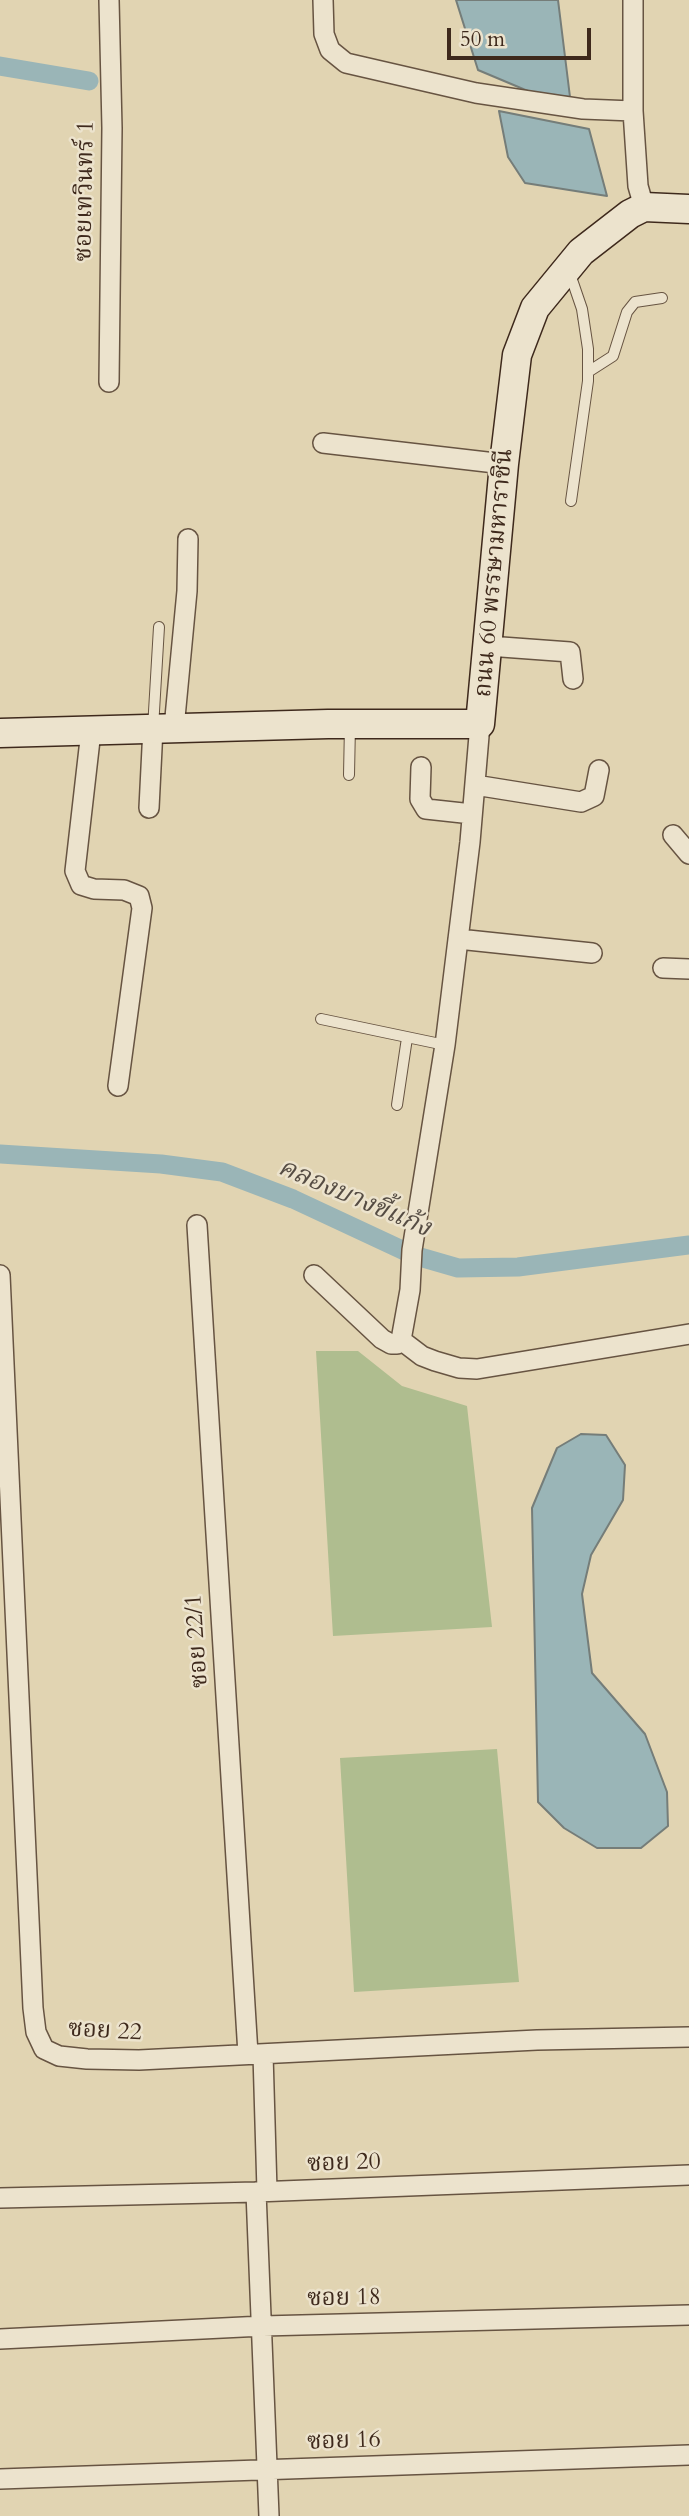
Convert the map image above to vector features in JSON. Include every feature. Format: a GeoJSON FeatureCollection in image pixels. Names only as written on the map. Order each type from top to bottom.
{"type":"FeatureCollection","features":[{"type":"Feature","properties":{"kind":"street","name":"ซอยเทวินทร์ 1"},"geometry":{"type":"LineString","coordinates":[[109,0],[112,128],[109,382]]}},
{"type":"Feature","properties":{"kind":"street"},"geometry":{"type":"LineString","coordinates":[[323,0],[324,34],[330,50],[346,62],[476,93],[583,108],[633,111]]}},
{"type":"Feature","properties":{"kind":"street"},"geometry":{"type":"LineString","coordinates":[[633,0],[633,111],[638,186],[643,207],[689,209]]}},
{"type":"Feature","properties":{"kind":"street","name":"ถนน 60 พรรษามหาราชินี"},"geometry":{"type":"LineString","coordinates":[[0,733],[350,724],[480,724],[517,355],[535,308],[568,267],[581,252],[643,207]]}},
{"type":"Feature","properties":{"kind":"street"},"geometry":{"type":"LineString","coordinates":[[323,443],[505,464]]}},
{"type":"Feature","properties":{"kind":"street"},"geometry":{"type":"LineString","coordinates":[[149,808],[187,591],[188,539]]}},
{"type":"Feature","properties":{"kind":"street"},"geometry":{"type":"LineString","coordinates":[[488,646],[570,652],[573,679]]}},
{"type":"Feature","properties":{"kind":"street"},"geometry":{"type":"LineString","coordinates":[[314,1275],[382,1339],[391,1344],[397,1344],[401,1340],[410,1290],[412,1250],[446,1045],[480,724]]}},
{"type":"Feature","properties":{"kind":"street"},"geometry":{"type":"LineString","coordinates":[[91,731],[75,871],[81,885],[124,890],[139,896],[142,908],[118,1086]]}},
{"type":"Feature","properties":{"kind":"street"},"geometry":{"type":"LineString","coordinates":[[421,766],[420,799],[426,809],[472,814]]}},
{"type":"Feature","properties":{"kind":"street"},"geometry":{"type":"LineString","coordinates":[[475,785],[582,802],[594,796],[599,770]]}},
{"type":"Feature","properties":{"kind":"street"},"geometry":{"type":"LineString","coordinates":[[673,835],[689,854]]}},
{"type":"Feature","properties":{"kind":"street"},"geometry":{"type":"LineString","coordinates":[[458,939],[592,953]]}},
{"type":"Feature","properties":{"kind":"street"},"geometry":{"type":"LineString","coordinates":[[663,968],[689,968]]}},
{"type":"Feature","properties":{"kind":"street","name":"ซอย 22/1"},"geometry":{"type":"LineString","coordinates":[[197,1225],[256,2054],[269,2516]]}},
{"type":"Feature","properties":{"kind":"street","name":"ซอย 22"},"geometry":{"type":"LineString","coordinates":[[0,1275],[33,2008],[36,2032],[44,2049],[59,2056],[139,2060],[537,2040],[689,2037]]}},
{"type":"Feature","properties":{"kind":"street"},"geometry":{"type":"LineString","coordinates":[[401,1340],[422,1356],[435,1361],[458,1368],[477,1369],[689,1334]]}},
{"type":"Feature","properties":{"kind":"street","name":"ซอย 20"},"geometry":{"type":"LineString","coordinates":[[0,2198],[261,2192],[689,2175]]}},
{"type":"Feature","properties":{"kind":"street","name":"ซอย 18"},"geometry":{"type":"LineString","coordinates":[[0,2339],[263,2326],[689,2315]]}},
{"type":"Feature","properties":{"kind":"street","name":"ซอย 16"},"geometry":{"type":"LineString","coordinates":[[0,2479],[689,2455]]}},
{"type":"Feature","properties":{"kind":"lane"},"geometry":{"type":"LineString","coordinates":[[568,267],[582,309],[588,349],[588,372],[571,501]]}},
{"type":"Feature","properties":{"kind":"lane"},"geometry":{"type":"LineString","coordinates":[[588,372],[613,356],[627,312],[635,302],[662,298]]}},
{"type":"Feature","properties":{"kind":"lane"},"geometry":{"type":"LineString","coordinates":[[159,627],[164,728]]}},
{"type":"Feature","properties":{"kind":"lane"},"geometry":{"type":"LineString","coordinates":[[349,775],[350,724]]}},
{"type":"Feature","properties":{"kind":"lane"},"geometry":{"type":"LineString","coordinates":[[321,1019],[446,1045]]}},
{"type":"Feature","properties":{"kind":"lane"},"geometry":{"type":"LineString","coordinates":[[397,1105],[407,1038]]}},
{"type":"Feature","properties":{"kind":"green space"},"geometry":{"type":"Polygon","coordinates":[[[316,1351],[358,1351],[402,1386],[467,1406],[492,1627],[333,1636],[316,1351]]]}},
{"type":"Feature","properties":{"kind":"green space"},"geometry":{"type":"Polygon","coordinates":[[[497,1749],[519,1982],[354,1992],[340,1758],[497,1749]]]}},
{"type":"Feature","properties":{"kind":"water"},"geometry":{"type":"Polygon","coordinates":[[[456,0],[558,0],[570,97],[535,94],[478,70],[456,0]]]}},
{"type":"Feature","properties":{"kind":"water"},"geometry":{"type":"Polygon","coordinates":[[[499,111],[589,129],[607,196],[525,183],[508,157],[499,111]]]}},
{"type":"Feature","properties":{"kind":"water"},"geometry":{"type":"Polygon","coordinates":[[[581,1434],[606,1435],[625,1465],[623,1500],[591,1555],[582,1594],[592,1673],[645,1734],[667,1792],[668,1826],[641,1848],[597,1848],[564,1828],[538,1802],[532,1508],[557,1448],[581,1434]]]}},
{"type":"Feature","properties":{"kind":"waterway"},"geometry":{"type":"LineString","coordinates":[[0,66],[89,81]]}},
{"type":"Feature","properties":{"kind":"waterway","name":"คลองบางขี้แก้ง"},"geometry":{"type":"LineString","coordinates":[[0,1154],[161,1164],[222,1172],[293,1199],[413,1255],[458,1268],[518,1267],[689,1245]]}}]}
